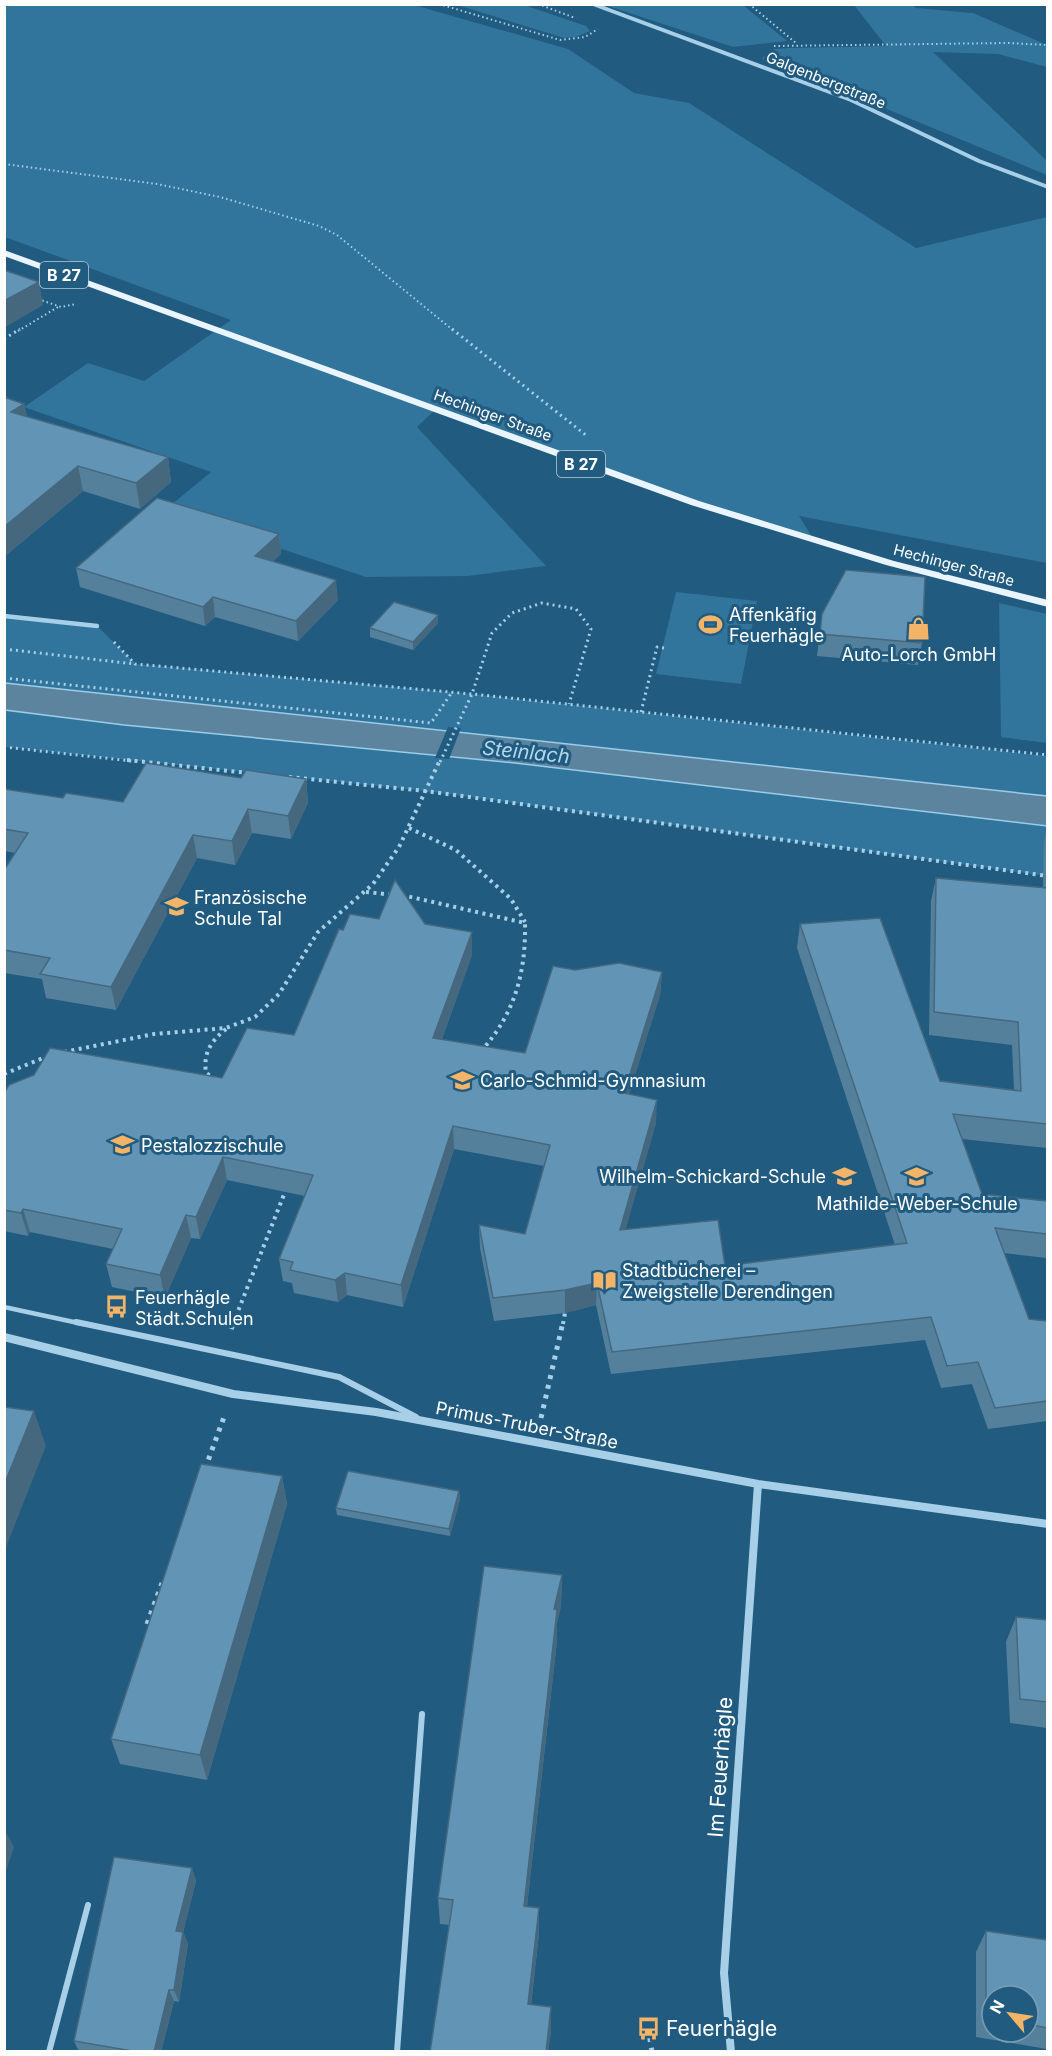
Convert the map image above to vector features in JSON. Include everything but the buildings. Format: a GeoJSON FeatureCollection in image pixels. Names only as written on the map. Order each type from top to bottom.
{"type":"FeatureCollection","features":[{"type":"Feature","properties":{"kind":"main road","name":"Hechinger Straße"},"geometry":{"type":"LineString","coordinates":[[4,253],[589,467],[815,542],[1047,604]]}},
{"type":"Feature","properties":{"kind":"street","name":"Galgenbergstraße"},"geometry":{"type":"LineString","coordinates":[[592,4],[851,100],[978,161],[1047,187]]}},
{"type":"Feature","properties":{"kind":"street"},"geometry":{"type":"LineString","coordinates":[[4,616],[97,626]]}},
{"type":"Feature","properties":{"kind":"street","name":"Primus-Truber-Straße"},"geometry":{"type":"LineString","coordinates":[[4,1337],[233,1394],[376,1412],[758,1484],[1047,1524]]}},
{"type":"Feature","properties":{"kind":"street","name":"Im Feuerhägle"},"geometry":{"type":"LineString","coordinates":[[731,2052],[726,2016],[724,1973],[758,1484]]}},
{"type":"Feature","properties":{"kind":"lane"},"geometry":{"type":"LineString","coordinates":[[4,1307],[339,1377],[424,1421]]}},
{"type":"Feature","properties":{"kind":"lane"},"geometry":{"type":"LineString","coordinates":[[397,2052],[422,1714]]}},
{"type":"Feature","properties":{"kind":"lane"},"geometry":{"type":"LineString","coordinates":[[50,2052],[88,1905]]}},
{"type":"Feature","properties":{"kind":"path"},"geometry":{"type":"LineString","coordinates":[[439,4],[560,40],[577,40],[591,36],[598,29],[592,25]]}},
{"type":"Feature","properties":{"kind":"path"},"geometry":{"type":"LineString","coordinates":[[538,4],[581,21]]}},
{"type":"Feature","properties":{"kind":"path"},"geometry":{"type":"LineString","coordinates":[[749,4],[796,44]]}},
{"type":"Feature","properties":{"kind":"path"},"geometry":{"type":"LineString","coordinates":[[774,46],[796,44],[1047,45]]}},
{"type":"Feature","properties":{"kind":"path"},"geometry":{"type":"LineString","coordinates":[[4,164],[188,189],[319,226],[337,235],[593,441],[597,450],[589,467]]}},
{"type":"Feature","properties":{"kind":"path"},"geometry":{"type":"LineString","coordinates":[[4,339],[59,307],[37,299]]}},
{"type":"Feature","properties":{"kind":"path"},"geometry":{"type":"LineString","coordinates":[[224,1081],[206,1073],[203,1062],[206,1049],[214,1038],[226,1029],[255,1017],[279,994],[318,932],[365,892],[386,867],[409,828],[472,694],[492,633],[512,613],[542,603],[576,609],[591,629],[569,704]]}},
{"type":"Feature","properties":{"kind":"path"},"geometry":{"type":"LineString","coordinates":[[97,626],[135,664]]}},
{"type":"Feature","properties":{"kind":"path"},"geometry":{"type":"LineString","coordinates":[[641,712],[657,647],[664,648]]}},
{"type":"Feature","properties":{"kind":"path"},"geometry":{"type":"LineString","coordinates":[[4,649],[135,664],[472,694],[1047,755]]}},
{"type":"Feature","properties":{"kind":"path"},"geometry":{"type":"LineString","coordinates":[[4,678],[431,723],[452,692]]}},
{"type":"Feature","properties":{"kind":"path"},"geometry":{"type":"LineString","coordinates":[[4,747],[250,773]]}},
{"type":"Feature","properties":{"kind":"path"},"geometry":{"type":"LineString","coordinates":[[285,776],[425,791],[1047,876]]}},
{"type":"Feature","properties":{"kind":"path"},"geometry":{"type":"LineString","coordinates":[[409,828],[419,837],[445,843],[464,855],[476,871],[501,887],[516,903],[525,923],[521,985],[500,1028],[478,1053]]}},
{"type":"Feature","properties":{"kind":"path"},"geometry":{"type":"LineString","coordinates":[[365,892],[412,896],[525,923]]}},
{"type":"Feature","properties":{"kind":"path"},"geometry":{"type":"LineString","coordinates":[[4,1074],[43,1058],[82,1046],[154,1034],[226,1029]]}},
{"type":"Feature","properties":{"kind":"path"},"geometry":{"type":"LineString","coordinates":[[232,1329],[285,1192]]}},
{"type":"Feature","properties":{"kind":"path"},"geometry":{"type":"LineString","coordinates":[[536,1442],[565,1313]]}},
{"type":"Feature","properties":{"kind":"path"},"geometry":{"type":"LineString","coordinates":[[204,1471],[233,1394]]}},
{"type":"Feature","properties":{"kind":"path"},"geometry":{"type":"LineString","coordinates":[[147,1624],[163,1580]]}},
{"type":"Feature","properties":{"kind":"path"},"geometry":{"type":"LineString","coordinates":[[648,2028],[652,2052]]}},
{"type":"Feature","properties":{"kind":"shaded area"},"geometry":{"type":"Polygon","coordinates":[[[4,5],[414,5],[568,49],[634,93],[689,103],[916,248],[1047,217],[1047,563],[799,516],[815,542],[435,410],[417,427],[546,566],[468,576],[366,577],[165,510],[211,472],[24,407],[88,363],[144,381],[231,320],[5,237],[4,5]]]}},
{"type":"Feature","properties":{"kind":"shaded area"},"geometry":{"type":"Polygon","coordinates":[[[457,5],[524,5],[586,26],[590,31],[576,37],[564,38],[457,5]]]}},
{"type":"Feature","properties":{"kind":"shaded area"},"geometry":{"type":"Polygon","coordinates":[[[605,5],[743,5],[787,41],[733,47],[605,5]]]}},
{"type":"Feature","properties":{"kind":"shaded area"},"geometry":{"type":"Polygon","coordinates":[[[854,5],[913,5],[916,8],[973,13],[1047,45],[1047,67],[998,54],[933,52],[1047,161],[1047,175],[833,87],[765,62],[762,58],[774,49],[886,46],[854,5]]]}},
{"type":"Feature","properties":{"kind":"shaded area","name":"Affenkäfig Feuerhägle"},"geometry":{"type":"Polygon","coordinates":[[[676,592],[757,601],[741,684],[656,674],[676,592]]]}},
{"type":"Feature","properties":{"kind":"shaded area"},"geometry":{"type":"Polygon","coordinates":[[[999,603],[1047,614],[1047,743],[1001,737],[999,603]]]}},
{"type":"Feature","properties":{"kind":"shaded area"},"geometry":{"type":"Polygon","coordinates":[[[5,616],[97,626],[136,664],[472,694],[1047,756],[1047,876],[425,791],[5,747],[5,616]]]}},
{"type":"Feature","properties":{"kind":"water","name":"Steinlach"},"geometry":{"type":"Polygon","coordinates":[[[5,683],[1047,796],[1047,826],[515,763],[124,725],[5,710],[5,683]]]}},
{"type":"Feature","properties":{"kind":"pier"},"geometry":{"type":"Polygon","coordinates":[[[448,727],[461,728],[449,759],[435,758],[448,727]]]}},
{"type":"Feature","properties":{"kind":"place","name":"Affenkäfig Feuerhägle"},"geometry":{"type":"Point","coordinates":[711,624]}},
{"type":"Feature","properties":{"kind":"place","name":"Auto-Lorch GmbH"},"geometry":{"type":"Point","coordinates":[919,628]}},
{"type":"Feature","properties":{"kind":"place","name":"Französische Schule Tal"},"geometry":{"type":"Point","coordinates":[176,907]}},
{"type":"Feature","properties":{"kind":"place","name":"Carlo-Schmid-Gymnasium"},"geometry":{"type":"Point","coordinates":[462,1080]}},
{"type":"Feature","properties":{"kind":"place","name":"Pestalozzischule"},"geometry":{"type":"Point","coordinates":[123,1145]}},
{"type":"Feature","properties":{"kind":"place","name":"Wilhelm-Schickard-Schule"},"geometry":{"type":"Point","coordinates":[844,1176]}},
{"type":"Feature","properties":{"kind":"place","name":"Mathilde-Weber-Schule"},"geometry":{"type":"Point","coordinates":[917,1177]}},
{"type":"Feature","properties":{"kind":"place","name":"Stadtbücherei – Zweigstelle Derendingen"},"geometry":{"type":"Point","coordinates":[604,1280]}},
{"type":"Feature","properties":{"kind":"place","name":"Feuerhägle Städt.Schulen"},"geometry":{"type":"Point","coordinates":[117,1307]}},
{"type":"Feature","properties":{"kind":"place","name":"Feuerhägle"},"geometry":{"type":"Point","coordinates":[648,2028]}}]}
